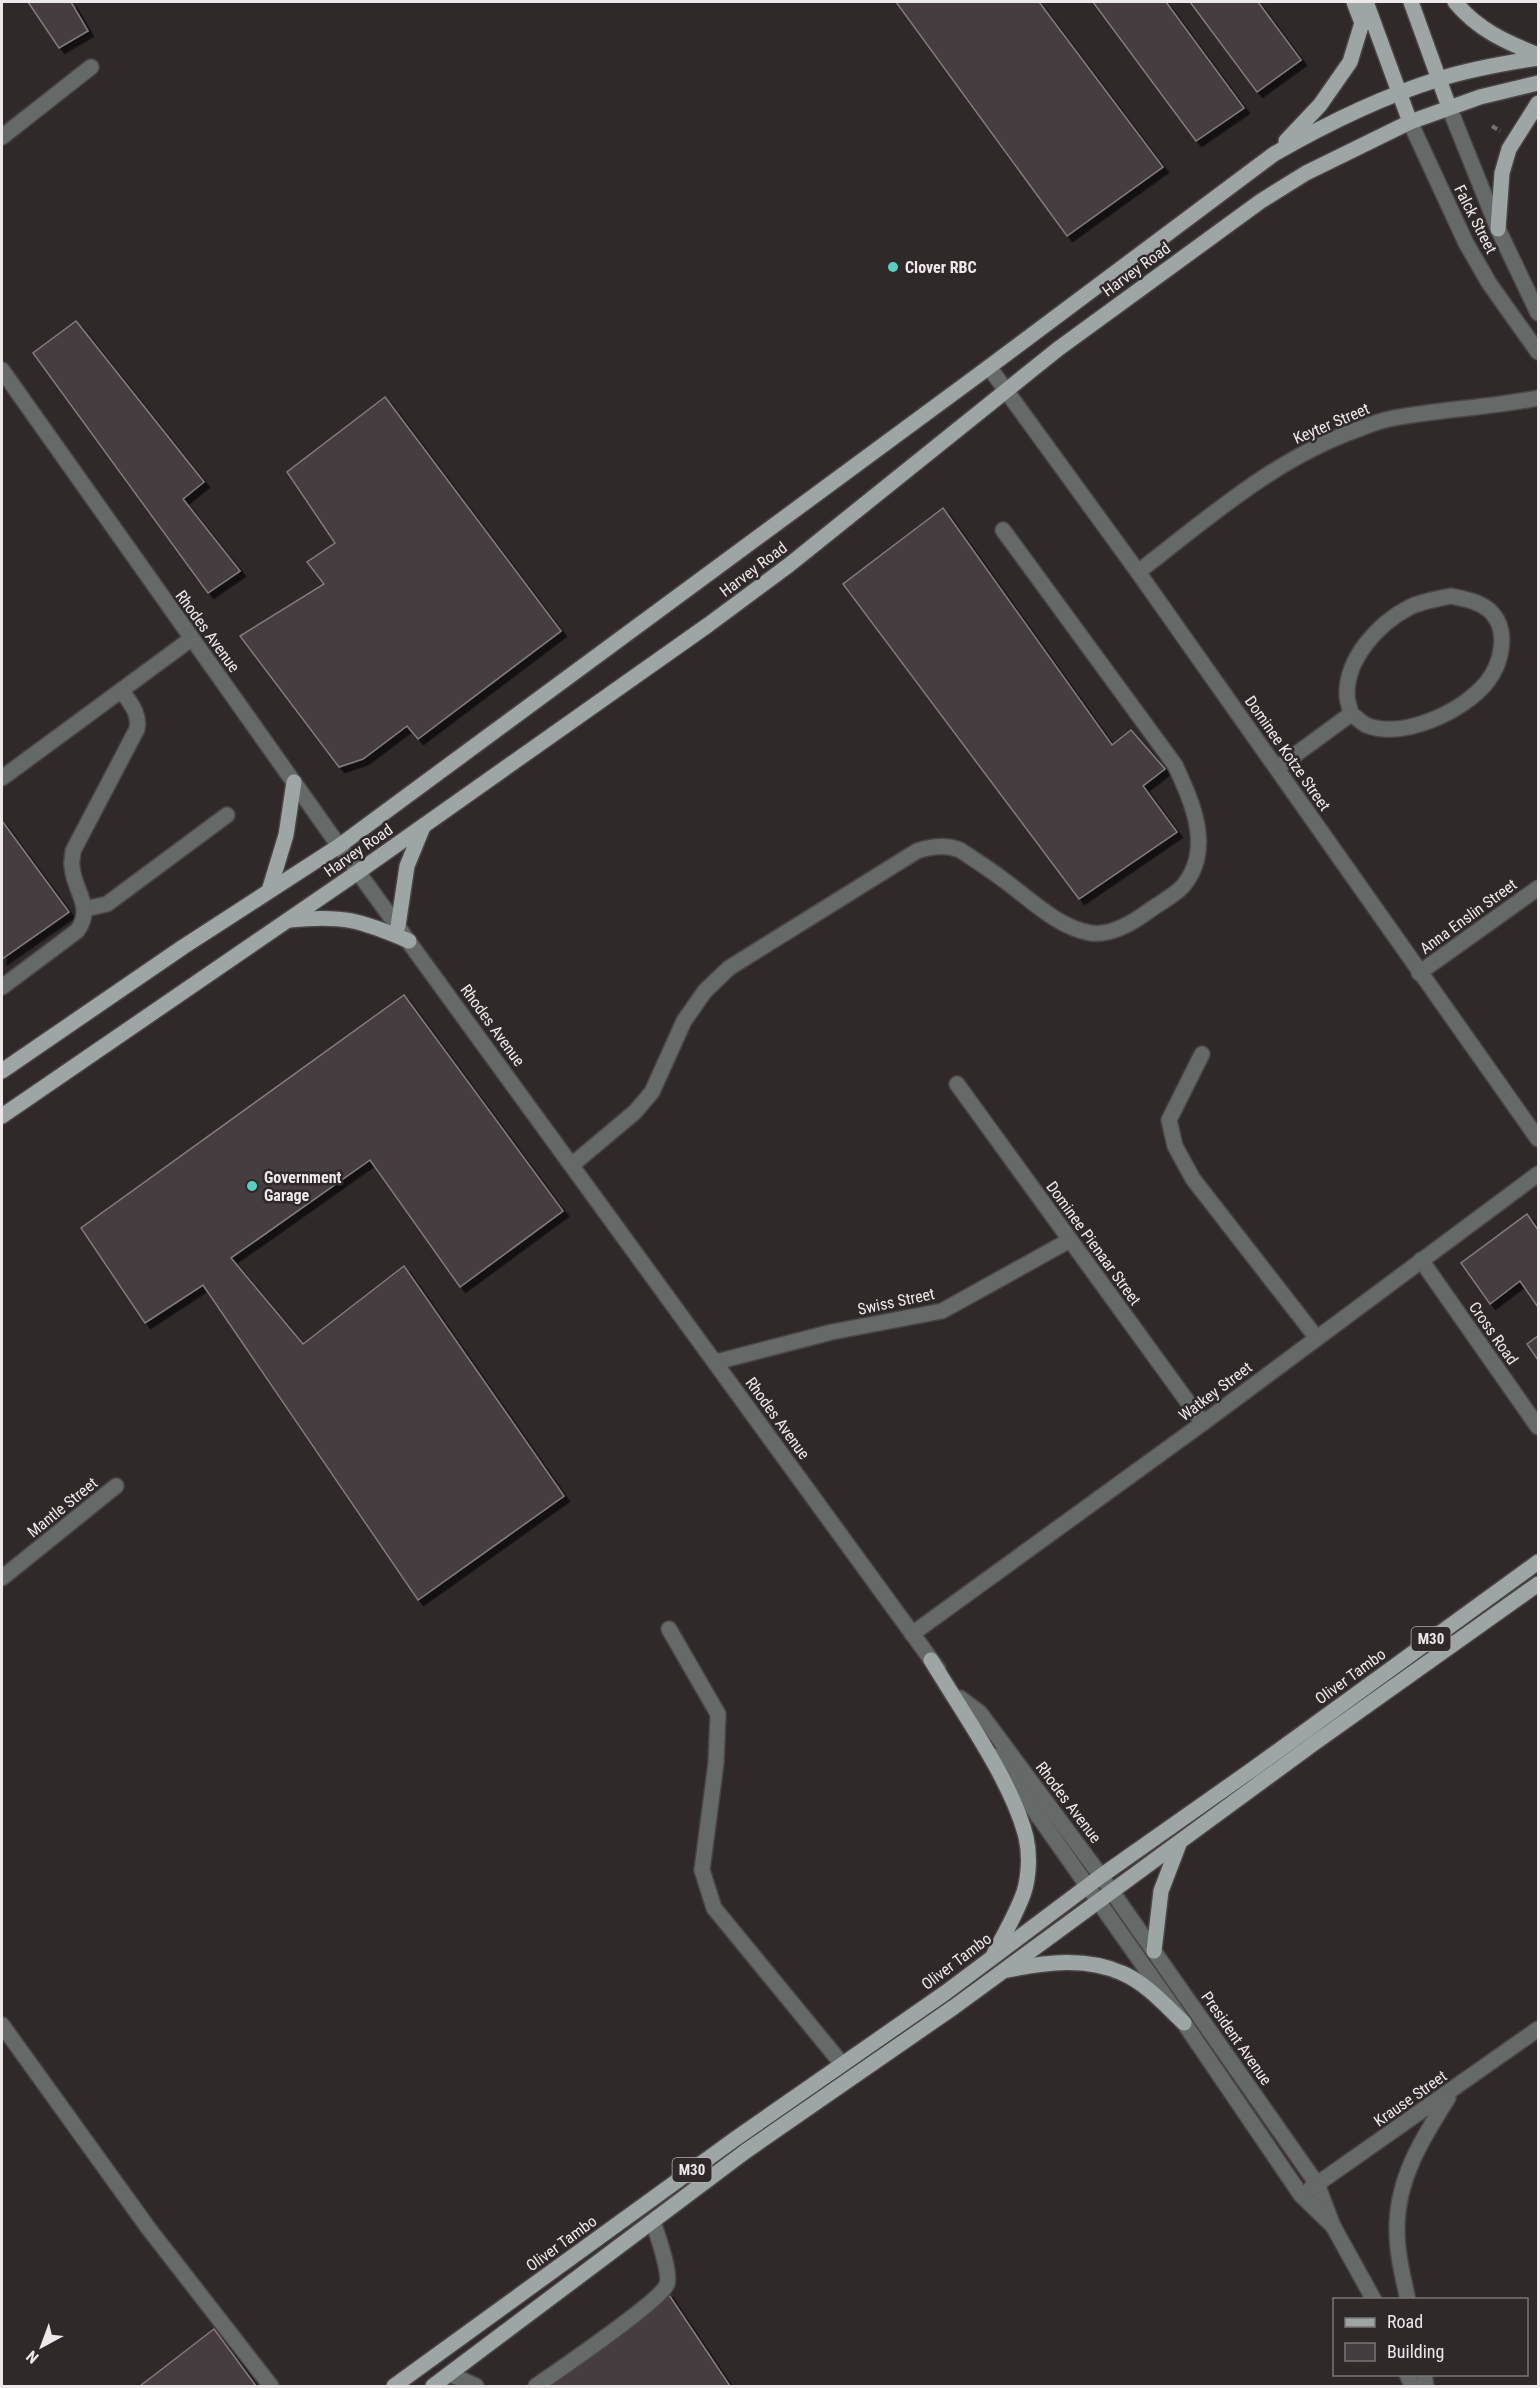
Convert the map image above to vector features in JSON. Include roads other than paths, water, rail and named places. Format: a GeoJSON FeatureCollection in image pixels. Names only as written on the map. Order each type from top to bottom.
{"type":"FeatureCollection","features":[{"type":"Feature","properties":{"kind":"main road"},"geometry":{"type":"LineString","coordinates":[[1274,154],[1320,105],[1350,62],[1362,23],[1354,2]]}},
{"type":"Feature","properties":{"kind":"main road","name":"Falck Street"},"geometry":{"type":"LineString","coordinates":[[1366,2],[1410,122]]}},
{"type":"Feature","properties":{"kind":"main road","name":"Falck Street"},"geometry":{"type":"LineString","coordinates":[[1411,2],[1449,107]]}},
{"type":"Feature","properties":{"kind":"main road"},"geometry":{"type":"LineString","coordinates":[[1455,2],[1466,16],[1488,33],[1539,57]]}},
{"type":"Feature","properties":{"kind":"main road","name":"Harvey Road"},"geometry":{"type":"LineString","coordinates":[[2,1071],[339,846],[1274,154],[1312,132],[1439,79],[1539,57]]}},
{"type":"Feature","properties":{"kind":"main road","name":"Harvey Road"},"geometry":{"type":"LineString","coordinates":[[2,1116],[423,827],[708,625],[780,572],[1058,349],[1261,201],[1306,173],[1410,122],[1449,107],[1539,83]]}},
{"type":"Feature","properties":{"kind":"main road"},"geometry":{"type":"LineString","coordinates":[[1498,229],[1502,173],[1509,149],[1539,103]]}},
{"type":"Feature","properties":{"kind":"main road"},"geometry":{"type":"LineString","coordinates":[[269,891],[286,835],[294,782]]}},
{"type":"Feature","properties":{"kind":"main road"},"geometry":{"type":"LineString","coordinates":[[398,926],[407,866],[423,827]]}},
{"type":"Feature","properties":{"kind":"main road"},"geometry":{"type":"LineString","coordinates":[[287,921],[336,917],[355,920],[409,941]]}},
{"type":"Feature","properties":{"kind":"main road","name":"Oliver Tambo"},"geometry":{"type":"LineString","coordinates":[[394,2386],[735,2139],[945,1993],[1087,1886],[1539,1562]]}},
{"type":"Feature","properties":{"kind":"main road","name":"Oliver Tambo"},"geometry":{"type":"LineString","coordinates":[[433,2386],[746,2151],[954,2007],[1313,1744],[1539,1584]]}},
{"type":"Feature","properties":{"kind":"main road"},"geometry":{"type":"LineString","coordinates":[[931,1660],[999,1773],[1013,1802],[1026,1838],[1028,1867],[1024,1891],[993,1956]]}},
{"type":"Feature","properties":{"kind":"main road"},"geometry":{"type":"LineString","coordinates":[[1154,1951],[1161,1891],[1179,1844]]}},
{"type":"Feature","properties":{"kind":"main road"},"geometry":{"type":"LineString","coordinates":[[1002,1971],[1050,1963],[1084,1962],[1123,1973],[1151,1992],[1184,2023]]}},
{"type":"Feature","properties":{"kind":"main road"},"geometry":{"type":"LineString","coordinates":[[735,2139],[746,2151]]}},
{"type":"Feature","properties":{"kind":"street"},"geometry":{"type":"LineString","coordinates":[[2,137],[91,67]]}},
{"type":"Feature","properties":{"kind":"street","name":"Falck Street"},"geometry":{"type":"LineString","coordinates":[[1449,107],[1498,229],[1539,313]]}},
{"type":"Feature","properties":{"kind":"street","name":"Falck Street"},"geometry":{"type":"LineString","coordinates":[[1410,122],[1472,253],[1495,292],[1539,352]]}},
{"type":"Feature","properties":{"kind":"street","name":"Dominee Kotze Street"},"geometry":{"type":"LineString","coordinates":[[989,367],[1138,572],[1419,973],[1539,1139]]}},
{"type":"Feature","properties":{"kind":"street","name":"Rhodes Avenue"},"geometry":{"type":"LineString","coordinates":[[2,370],[339,846],[960,1698],[972,1721],[1087,1886]]}},
{"type":"Feature","properties":{"kind":"street","name":"Keyter Street"},"geometry":{"type":"LineString","coordinates":[[1138,572],[1222,507],[1316,446],[1388,419],[1509,404],[1539,398]]}},
{"type":"Feature","properties":{"kind":"street"},"geometry":{"type":"LineString","coordinates":[[573,1164],[635,1112],[652,1092],[684,1021],[705,991],[729,968],[917,851],[938,846],[951,846],[960,850],[1043,910],[1069,926],[1092,933],[1114,930],[1138,918],[1183,886],[1195,864],[1199,837],[1193,806],[1175,765],[1003,530]]}},
{"type":"Feature","properties":{"kind":"street"},"geometry":{"type":"LineString","coordinates":[[1451,596],[1472,600],[1490,611],[1500,626],[1502,642],[1499,661],[1487,682],[1472,697],[1445,714],[1412,727],[1387,728],[1366,725],[1351,714],[1347,695],[1351,673],[1360,653],[1375,634],[1410,607],[1451,596]]}},
{"type":"Feature","properties":{"kind":"street"},"geometry":{"type":"LineString","coordinates":[[2,778],[191,639]]}},
{"type":"Feature","properties":{"kind":"street"},"geometry":{"type":"LineString","coordinates":[[2,987],[77,931],[83,923],[85,909],[72,867],[73,852],[137,729],[138,720],[135,711],[122,691]]}},
{"type":"Feature","properties":{"kind":"street"},"geometry":{"type":"LineString","coordinates":[[1277,768],[1351,714]]}},
{"type":"Feature","properties":{"kind":"street"},"geometry":{"type":"LineString","coordinates":[[85,909],[107,904],[227,816]]}},
{"type":"Feature","properties":{"kind":"street","name":"Anna Enslin Street"},"geometry":{"type":"LineString","coordinates":[[1419,973],[1539,888]]}},
{"type":"Feature","properties":{"kind":"street"},"geometry":{"type":"LineString","coordinates":[[1202,1054],[1169,1120],[1175,1146],[1193,1179],[1316,1337]]}},
{"type":"Feature","properties":{"kind":"street","name":"Dominee Pienaar Street"},"geometry":{"type":"LineString","coordinates":[[957,1084],[1203,1423]]}},
{"type":"Feature","properties":{"kind":"street","name":"Watkey Street"},"geometry":{"type":"LineString","coordinates":[[912,1634],[1203,1423],[1316,1337],[1539,1174]]}},
{"type":"Feature","properties":{"kind":"street","name":"Swiss Street"},"geometry":{"type":"LineString","coordinates":[[716,1362],[832,1332],[942,1311],[1070,1240]]}},
{"type":"Feature","properties":{"kind":"street","name":"Cross Road"},"geometry":{"type":"LineString","coordinates":[[1421,1260],[1539,1427]]}},
{"type":"Feature","properties":{"kind":"street","name":"Mantle Street"},"geometry":{"type":"LineString","coordinates":[[2,1578],[116,1486]]}},
{"type":"Feature","properties":{"kind":"street"},"geometry":{"type":"LineString","coordinates":[[669,1629],[718,1714],[716,1762],[702,1870],[714,1908],[842,2064]]}},
{"type":"Feature","properties":{"kind":"street","name":"Rhodes Avenue"},"geometry":{"type":"LineString","coordinates":[[960,1698],[980,1713],[1101,1876]]}},
{"type":"Feature","properties":{"kind":"street","name":"President Avenue"},"geometry":{"type":"LineString","coordinates":[[1101,1876],[1317,2184],[1333,2226],[1373,2298]]}},
{"type":"Feature","properties":{"kind":"street","name":"President Avenue"},"geometry":{"type":"LineString","coordinates":[[1087,1886],[1301,2195],[1333,2226]]}},
{"type":"Feature","properties":{"kind":"street"},"geometry":{"type":"LineString","coordinates":[[2,2025],[149,2229],[271,2386]]}},
{"type":"Feature","properties":{"kind":"street","name":"Krause Street"},"geometry":{"type":"LineString","coordinates":[[1301,2195],[1539,2029]]}},
{"type":"Feature","properties":{"kind":"street"},"geometry":{"type":"LineString","coordinates":[[1408,2298],[1396,2231],[1399,2199],[1408,2168],[1424,2135],[1453,2091]]}},
{"type":"Feature","properties":{"kind":"street"},"geometry":{"type":"LineString","coordinates":[[536,2386],[642,2309],[668,2284],[668,2274],[653,2221]]}},
{"type":"Feature","properties":{"kind":"street"},"geometry":{"type":"LineString","coordinates":[[450,2374],[476,2386]]}},
{"type":"Feature","properties":{"kind":"place","name":"Clover RBC"},"geometry":{"type":"Point","coordinates":[893,267]}},
{"type":"Feature","properties":{"kind":"place","name":"Government Garage"},"geometry":{"type":"Point","coordinates":[252,1186]}}]}
